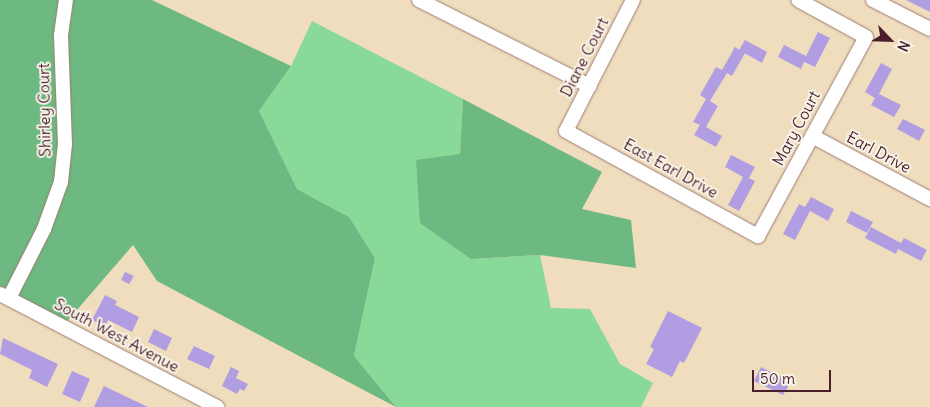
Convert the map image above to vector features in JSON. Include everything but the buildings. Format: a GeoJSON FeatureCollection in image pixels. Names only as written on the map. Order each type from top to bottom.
{"type":"FeatureCollection","features":[{"type":"Feature","properties":{"kind":"street","name":"Shirley Court"},"geometry":{"type":"LineString","coordinates":[[5,296],[44,228],[61,182],[65,146],[61,36],[66,0]]}},
{"type":"Feature","properties":{"kind":"street"},"geometry":{"type":"LineString","coordinates":[[419,0],[589,86]]}},
{"type":"Feature","properties":{"kind":"street","name":"Diane Court"},"geometry":{"type":"LineString","coordinates":[[566,131],[633,0]]}},
{"type":"Feature","properties":{"kind":"street","name":"Mary Court"},"geometry":{"type":"LineString","coordinates":[[758,236],[866,37],[798,0]]}},
{"type":"Feature","properties":{"kind":"street"},"geometry":{"type":"LineString","coordinates":[[873,0],[930,29]]}},
{"type":"Feature","properties":{"kind":"street","name":"East Earl Drive"},"geometry":{"type":"LineString","coordinates":[[566,131],[758,236]]}},
{"type":"Feature","properties":{"kind":"street","name":"Earl Drive"},"geometry":{"type":"LineString","coordinates":[[812,136],[930,199]]}},
{"type":"Feature","properties":{"kind":"street","name":"South West Avenue"},"geometry":{"type":"LineString","coordinates":[[5,296],[218,407]]}},
{"type":"Feature","properties":{"kind":"green space"},"geometry":{"type":"Polygon","coordinates":[[[0,0],[152,0],[291,66],[259,111],[297,189],[349,217],[375,258],[354,356],[396,407],[157,281],[133,245],[63,326],[0,293],[0,0]]]}},
{"type":"Feature","properties":{"kind":"green space"},"geometry":{"type":"Polygon","coordinates":[[[312,21],[463,99],[460,155],[471,259],[540,255],[551,308],[590,309],[620,364],[653,383],[641,407],[396,407],[354,356],[375,258],[349,217],[297,189],[259,111],[291,66],[312,21]]]}},
{"type":"Feature","properties":{"kind":"green space"},"geometry":{"type":"Polygon","coordinates":[[[463,99],[602,172],[582,209],[631,220],[636,268],[540,255],[471,259],[420,223],[416,160],[460,154],[463,99]]]}}]}
